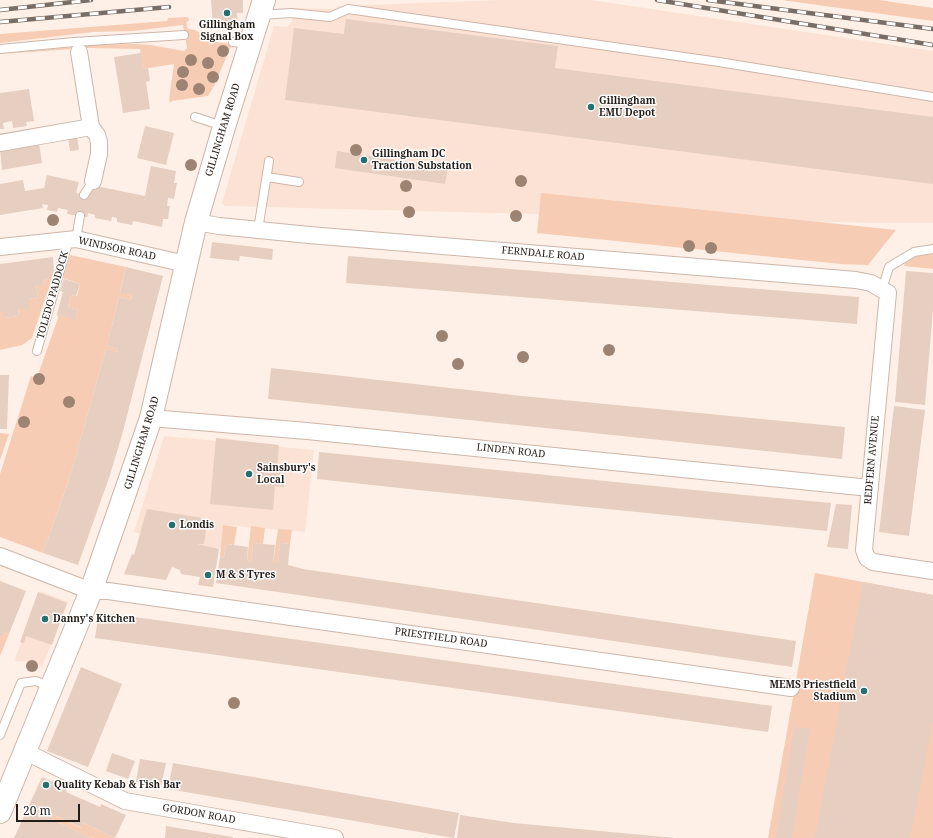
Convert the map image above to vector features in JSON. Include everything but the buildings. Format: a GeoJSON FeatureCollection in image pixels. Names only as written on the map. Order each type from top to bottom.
{"type":"FeatureCollection","features":[{"type":"Feature","properties":{"kind":"street","name":"GILLINGHAM ROAD"},"geometry":{"type":"LineString","coordinates":[[0,812],[91,591],[151,418],[196,222],[224,127],[241,44],[261,8]]}},
{"type":"Feature","properties":{"kind":"street"},"geometry":{"type":"LineString","coordinates":[[79,52],[91,127],[98,135],[99,146],[93,181]]}},
{"type":"Feature","properties":{"kind":"street"},"geometry":{"type":"LineString","coordinates":[[0,142],[91,127]]}},
{"type":"Feature","properties":{"kind":"street","name":"FERNDALE ROAD"},"geometry":{"type":"LineString","coordinates":[[196,222],[258,230],[856,280],[871,283],[885,291]]}},
{"type":"Feature","properties":{"kind":"street","name":"WINDSOR ROAD"},"geometry":{"type":"LineString","coordinates":[[0,247],[72,239],[186,264]]}},
{"type":"Feature","properties":{"kind":"street","name":"REDFERN AVENUE"},"geometry":{"type":"LineString","coordinates":[[885,291],[864,548],[867,558],[873,562],[933,571]]}},
{"type":"Feature","properties":{"kind":"street","name":"LINDEN ROAD"},"geometry":{"type":"LineString","coordinates":[[151,418],[306,431],[870,488]]}},
{"type":"Feature","properties":{"kind":"street","name":"PRIESTFIELD ROAD"},"geometry":{"type":"LineString","coordinates":[[0,556],[91,591],[123,593],[791,688]]}},
{"type":"Feature","properties":{"kind":"street","name":"GORDON ROAD"},"geometry":{"type":"LineString","coordinates":[[26,752],[125,801],[335,838]]}},
{"type":"Feature","properties":{"kind":"lane"},"geometry":{"type":"LineString","coordinates":[[261,8],[330,17],[348,9],[711,61],[933,98]]}},
{"type":"Feature","properties":{"kind":"lane"},"geometry":{"type":"LineString","coordinates":[[0,49],[102,40],[184,35]]}},
{"type":"Feature","properties":{"kind":"lane"},"geometry":{"type":"LineString","coordinates":[[195,117],[224,127]]}},
{"type":"Feature","properties":{"kind":"lane"},"geometry":{"type":"LineString","coordinates":[[258,230],[269,161]]}},
{"type":"Feature","properties":{"kind":"lane"},"geometry":{"type":"LineString","coordinates":[[267,177],[299,182]]}},
{"type":"Feature","properties":{"kind":"lane"},"geometry":{"type":"LineString","coordinates":[[84,195],[93,181]]}},
{"type":"Feature","properties":{"kind":"lane","name":"TOLEDO PADDOCK"},"geometry":{"type":"LineString","coordinates":[[37,351],[80,216]]}},
{"type":"Feature","properties":{"kind":"lane"},"geometry":{"type":"LineString","coordinates":[[885,291],[889,267],[914,252],[933,249]]}},
{"type":"Feature","properties":{"kind":"lane"},"geometry":{"type":"LineString","coordinates":[[0,735],[21,683],[36,681],[52,688]]}},
{"type":"Feature","properties":{"kind":"shaded area","name":"Gillingham EMU Depot"},"geometry":{"type":"Polygon","coordinates":[[[501,0],[591,0],[933,51],[933,223],[873,223],[225,206],[222,203],[274,26],[287,27],[292,21],[293,8],[332,9],[339,6],[501,0]]]}},
{"type":"Feature","properties":{"kind":"shaded area"},"geometry":{"type":"Polygon","coordinates":[[[782,0],[879,0],[933,8],[933,21],[782,0]]]}},
{"type":"Feature","properties":{"kind":"shaded area"},"geometry":{"type":"Polygon","coordinates":[[[188,17],[189,21],[186,22],[188,29],[195,30],[216,42],[232,44],[214,86],[208,96],[172,101],[170,103],[169,99],[174,64],[143,69],[140,49],[89,48],[0,54],[95,45],[134,44],[151,45],[184,51],[187,48],[183,25],[133,31],[93,32],[0,43],[0,34],[167,21],[168,18],[188,17]]]}},
{"type":"Feature","properties":{"kind":"shaded area"},"geometry":{"type":"Polygon","coordinates":[[[541,193],[896,230],[868,265],[841,264],[537,233],[541,193]]]}},
{"type":"Feature","properties":{"kind":"shaded area"},"geometry":{"type":"Polygon","coordinates":[[[933,254],[933,269],[904,266],[907,257],[933,254]]]}},
{"type":"Feature","properties":{"kind":"shaded area"},"geometry":{"type":"Polygon","coordinates":[[[70,255],[126,267],[120,291],[132,295],[131,300],[119,297],[107,346],[118,349],[117,352],[106,349],[70,477],[43,553],[0,537],[0,474],[31,376],[37,378],[58,318],[57,314],[75,319],[78,310],[68,307],[71,295],[77,296],[80,284],[63,278],[70,255]]]}},
{"type":"Feature","properties":{"kind":"shaded area"},"geometry":{"type":"Polygon","coordinates":[[[50,273],[54,273],[32,338],[22,345],[0,350],[0,311],[3,311],[5,318],[19,316],[18,309],[29,299],[38,297],[36,285],[44,284],[43,280],[50,278],[50,273]]]}},
{"type":"Feature","properties":{"kind":"shaded area"},"geometry":{"type":"Polygon","coordinates":[[[0,433],[9,434],[0,460],[0,433]]]}},
{"type":"Feature","properties":{"kind":"shaded area"},"geometry":{"type":"Polygon","coordinates":[[[164,436],[314,450],[305,532],[223,525],[221,549],[172,540],[169,541],[134,532],[164,436]]]}},
{"type":"Feature","properties":{"kind":"shaded area"},"geometry":{"type":"Polygon","coordinates":[[[223,525],[237,527],[234,545],[226,544],[224,558],[220,557],[223,525]]]}},
{"type":"Feature","properties":{"kind":"shaded area"},"geometry":{"type":"Polygon","coordinates":[[[251,526],[265,528],[263,544],[253,543],[251,562],[247,561],[251,526]]]}},
{"type":"Feature","properties":{"kind":"shaded area"},"geometry":{"type":"Polygon","coordinates":[[[278,529],[292,530],[290,544],[280,543],[278,563],[273,563],[278,529]]]}},
{"type":"Feature","properties":{"kind":"shaded area","name":"MEMS Priestfield Stadium"},"geometry":{"type":"Polygon","coordinates":[[[815,573],[933,595],[933,838],[768,838],[815,573]]]}},
{"type":"Feature","properties":{"kind":"shaded area","name":"Danny's Kitchen"},"geometry":{"type":"Polygon","coordinates":[[[41,591],[68,602],[42,667],[34,662],[14,661],[41,591]]]}},
{"type":"Feature","properties":{"kind":"shaded area"},"geometry":{"type":"Polygon","coordinates":[[[4,632],[9,634],[0,656],[0,636],[2,637],[4,632]]]}},
{"type":"Feature","properties":{"kind":"shaded area"},"geometry":{"type":"Polygon","coordinates":[[[54,815],[81,828],[84,823],[115,838],[94,838],[90,836],[89,838],[52,819],[54,815]]]}},
{"type":"Feature","properties":{"kind":"railway"},"geometry":{"type":"LineString","coordinates":[[0,10],[91,0]]}},
{"type":"Feature","properties":{"kind":"railway"},"geometry":{"type":"LineString","coordinates":[[657,0],[933,45]]}},
{"type":"Feature","properties":{"kind":"railway"},"geometry":{"type":"LineString","coordinates":[[708,0],[933,29]]}},
{"type":"Feature","properties":{"kind":"railway"},"geometry":{"type":"LineString","coordinates":[[0,22],[169,7]]}},
{"type":"Feature","properties":{"kind":"place","name":"Gillingham Signal Box"},"geometry":{"type":"Point","coordinates":[227,13]}},
{"type":"Feature","properties":{"kind":"place","name":"Gillingham EMU Depot"},"geometry":{"type":"Point","coordinates":[591,107]}},
{"type":"Feature","properties":{"kind":"place","name":"Gillingham DC Traction Substation"},"geometry":{"type":"Point","coordinates":[364,160]}},
{"type":"Feature","properties":{"kind":"place","name":"Sainsbury's Local"},"geometry":{"type":"Point","coordinates":[249,474]}},
{"type":"Feature","properties":{"kind":"place","name":"Londis"},"geometry":{"type":"Point","coordinates":[172,525]}},
{"type":"Feature","properties":{"kind":"place","name":"M & S Tyres"},"geometry":{"type":"Point","coordinates":[208,575]}},
{"type":"Feature","properties":{"kind":"place","name":"Danny's Kitchen"},"geometry":{"type":"Point","coordinates":[45,619]}},
{"type":"Feature","properties":{"kind":"place","name":"MEMS Priestfield Stadium"},"geometry":{"type":"Point","coordinates":[864,691]}},
{"type":"Feature","properties":{"kind":"place","name":"Quality Kebab & Fish Bar"},"geometry":{"type":"Point","coordinates":[46,785]}}]}
